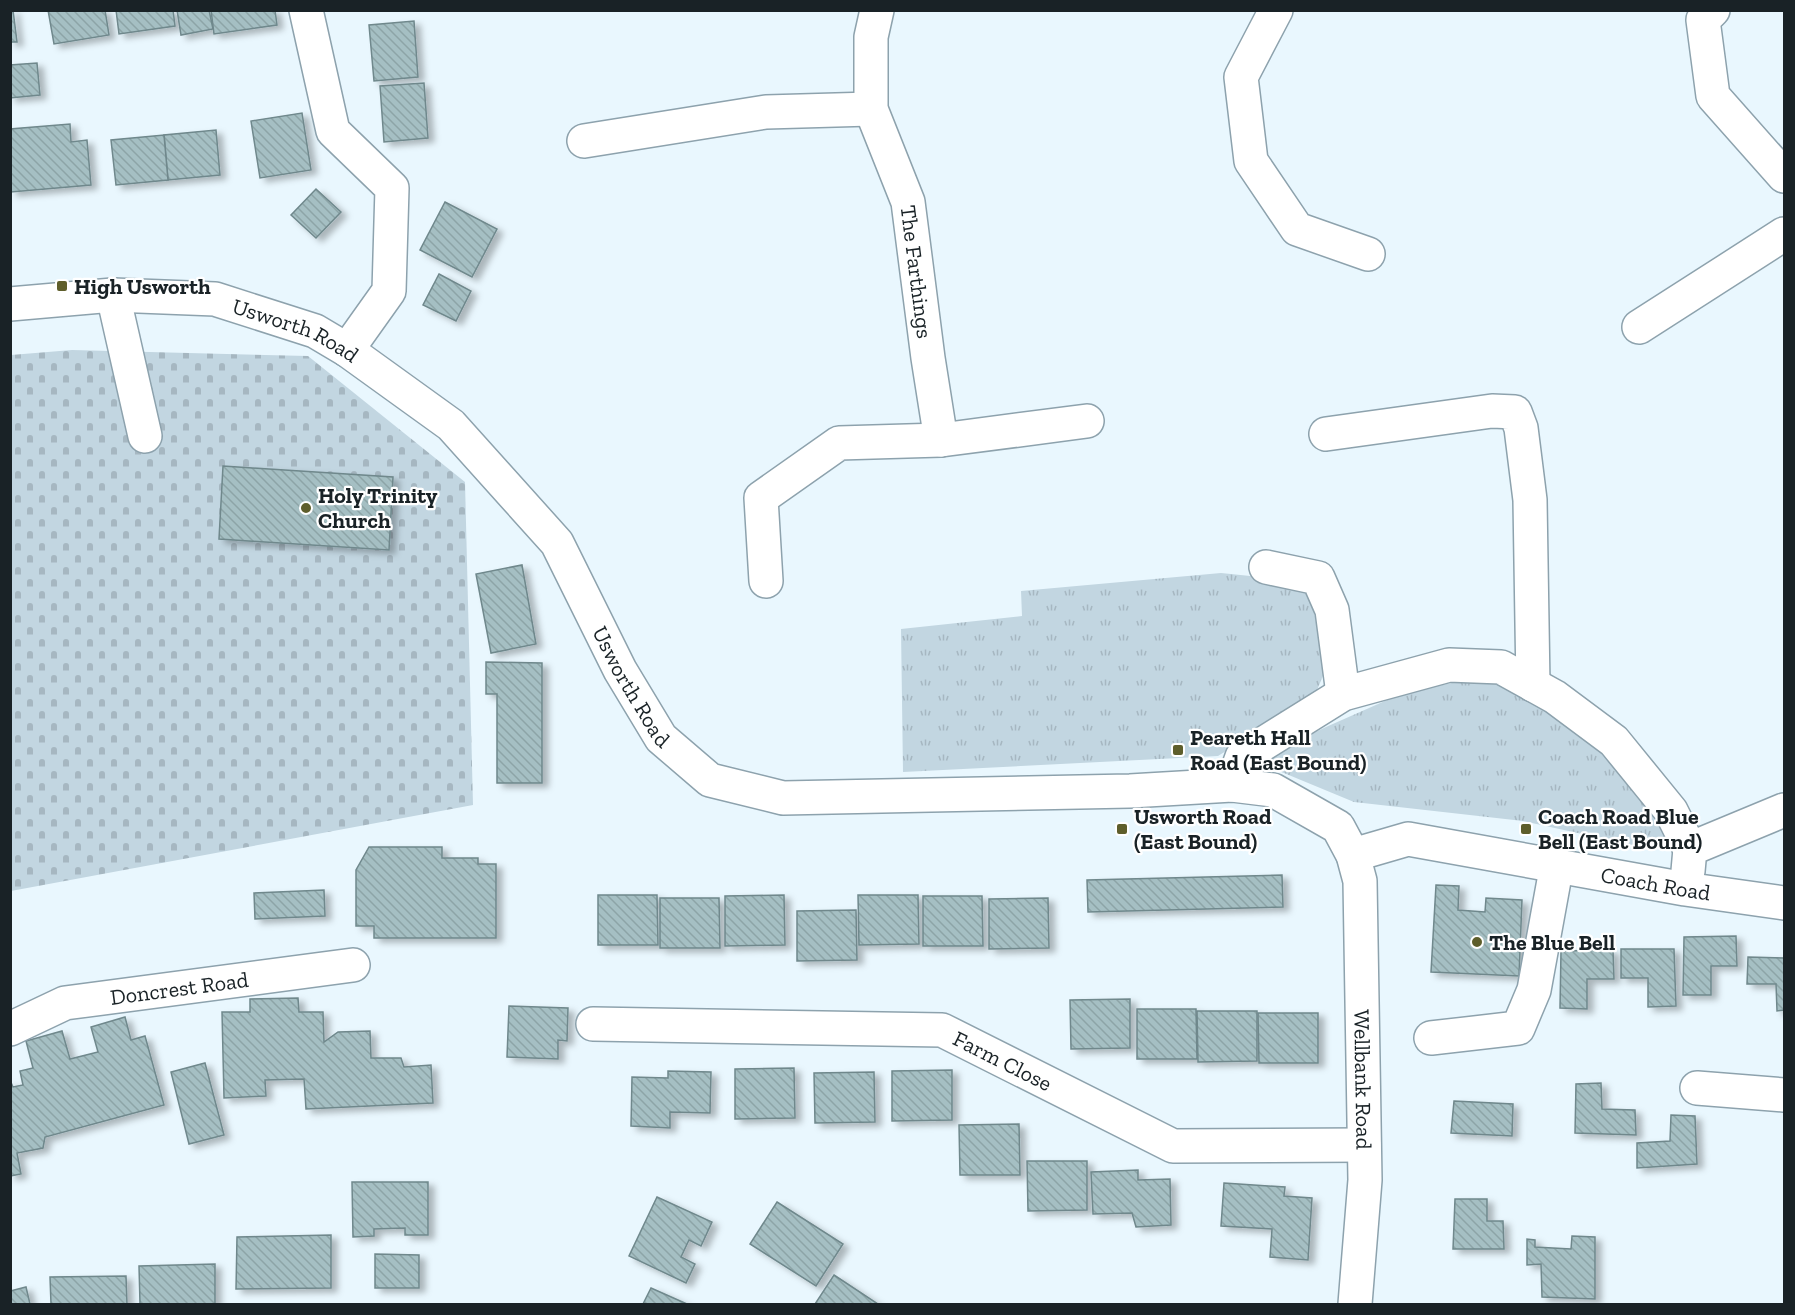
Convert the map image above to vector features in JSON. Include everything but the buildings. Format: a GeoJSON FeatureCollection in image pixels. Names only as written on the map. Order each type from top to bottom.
{"type":"FeatureCollection","features":[{"type":"Feature","properties":{"kind":"street"},"geometry":{"type":"LineString","coordinates":[[306,10],[333,131],[392,188],[389,291],[347,350]]}},
{"type":"Feature","properties":{"kind":"street","name":"The Farthings"},"geometry":{"type":"LineString","coordinates":[[877,10],[871,37],[871,109],[908,202],[941,440]]}},
{"type":"Feature","properties":{"kind":"street"},"geometry":{"type":"LineString","coordinates":[[1276,10],[1241,77],[1251,161],[1297,229],[1368,254]]}},
{"type":"Feature","properties":{"kind":"street"},"geometry":{"type":"LineString","coordinates":[[1713,10],[1703,20],[1713,96],[1785,176]]}},
{"type":"Feature","properties":{"kind":"street"},"geometry":{"type":"LineString","coordinates":[[584,141],[766,112],[871,109]]}},
{"type":"Feature","properties":{"kind":"street"},"geometry":{"type":"LineString","coordinates":[[1639,327],[1785,234]]}},
{"type":"Feature","properties":{"kind":"street"},"geometry":{"type":"LineString","coordinates":[[113,295],[145,436]]}},
{"type":"Feature","properties":{"kind":"street","name":"Usworth Road"},"geometry":{"type":"LineString","coordinates":[[10,304],[113,295],[215,298],[315,331],[347,350],[451,425],[557,543],[620,670],[661,738],[710,780],[783,798],[1130,791],[1232,785],[1273,790],[1306,807],[1338,827],[1353,855]]}},
{"type":"Feature","properties":{"kind":"street"},"geometry":{"type":"LineString","coordinates":[[1326,434],[1492,411],[1515,412],[1521,428],[1530,500],[1533,685]]}},
{"type":"Feature","properties":{"kind":"street"},"geometry":{"type":"LineString","coordinates":[[766,581],[761,498],[839,443],[941,440],[1087,421]]}},
{"type":"Feature","properties":{"kind":"street"},"geometry":{"type":"LineString","coordinates":[[1266,567],[1318,578],[1332,610],[1343,694]]}},
{"type":"Feature","properties":{"kind":"street"},"geometry":{"type":"LineString","coordinates":[[1232,785],[1242,757],[1343,694],[1449,666],[1501,667],[1555,697],[1614,741],[1671,810],[1690,849],[1685,890]]}},
{"type":"Feature","properties":{"kind":"street"},"geometry":{"type":"LineString","coordinates":[[1690,849],[1785,810]]}},
{"type":"Feature","properties":{"kind":"street","name":"Coach Road"},"geometry":{"type":"LineString","coordinates":[[1353,855],[1408,839],[1557,864],[1685,890],[1785,903]]}},
{"type":"Feature","properties":{"kind":"street","name":"Wellbank Road"},"geometry":{"type":"LineString","coordinates":[[1353,855],[1360,881],[1365,1180],[1355,1305]]}},
{"type":"Feature","properties":{"kind":"street"},"geometry":{"type":"LineString","coordinates":[[1431,1038],[1518,1028],[1534,990],[1557,864]]}},
{"type":"Feature","properties":{"kind":"street","name":"Doncrest Road"},"geometry":{"type":"LineString","coordinates":[[10,1029],[65,1003],[353,965]]}},
{"type":"Feature","properties":{"kind":"street","name":"Farm Close"},"geometry":{"type":"LineString","coordinates":[[593,1023],[942,1030],[1173,1146],[1364,1145]]}},
{"type":"Feature","properties":{"kind":"street"},"geometry":{"type":"LineString","coordinates":[[1697,1088],[1785,1095]]}},
{"type":"Feature","properties":{"kind":"green space"},"geometry":{"type":"Polygon","coordinates":[[[72,350],[308,356],[465,482],[473,805],[11,891],[11,355],[72,350]]]}},
{"type":"Feature","properties":{"kind":"green space"},"geometry":{"type":"Polygon","coordinates":[[[1221,573],[1289,580],[1310,596],[1327,666],[1315,695],[1218,756],[903,772],[901,629],[1022,616],[1021,591],[1221,573]]]}},
{"type":"Feature","properties":{"kind":"green space"},"geometry":{"type":"Polygon","coordinates":[[[1452,683],[1496,683],[1532,701],[1579,731],[1644,791],[1669,839],[1655,850],[1523,821],[1354,802],[1267,766],[1278,750],[1326,727],[1403,693],[1452,683]]]}},
{"type":"Feature","properties":{"kind":"place","name":"High Usworth"},"geometry":{"type":"Point","coordinates":[62,286]}},
{"type":"Feature","properties":{"kind":"place","name":"Holy Trinity Church"},"geometry":{"type":"Point","coordinates":[306,508]}},
{"type":"Feature","properties":{"kind":"place","name":"Peareth Hall Road (East Bound)"},"geometry":{"type":"Point","coordinates":[1178,750]}},
{"type":"Feature","properties":{"kind":"place","name":"Usworth Road (East Bound)"},"geometry":{"type":"Point","coordinates":[1122,829]}},
{"type":"Feature","properties":{"kind":"place","name":"Coach Road Blue Bell (East Bound)"},"geometry":{"type":"Point","coordinates":[1526,829]}},
{"type":"Feature","properties":{"kind":"place","name":"The Blue Bell"},"geometry":{"type":"Point","coordinates":[1477,942]}}]}
